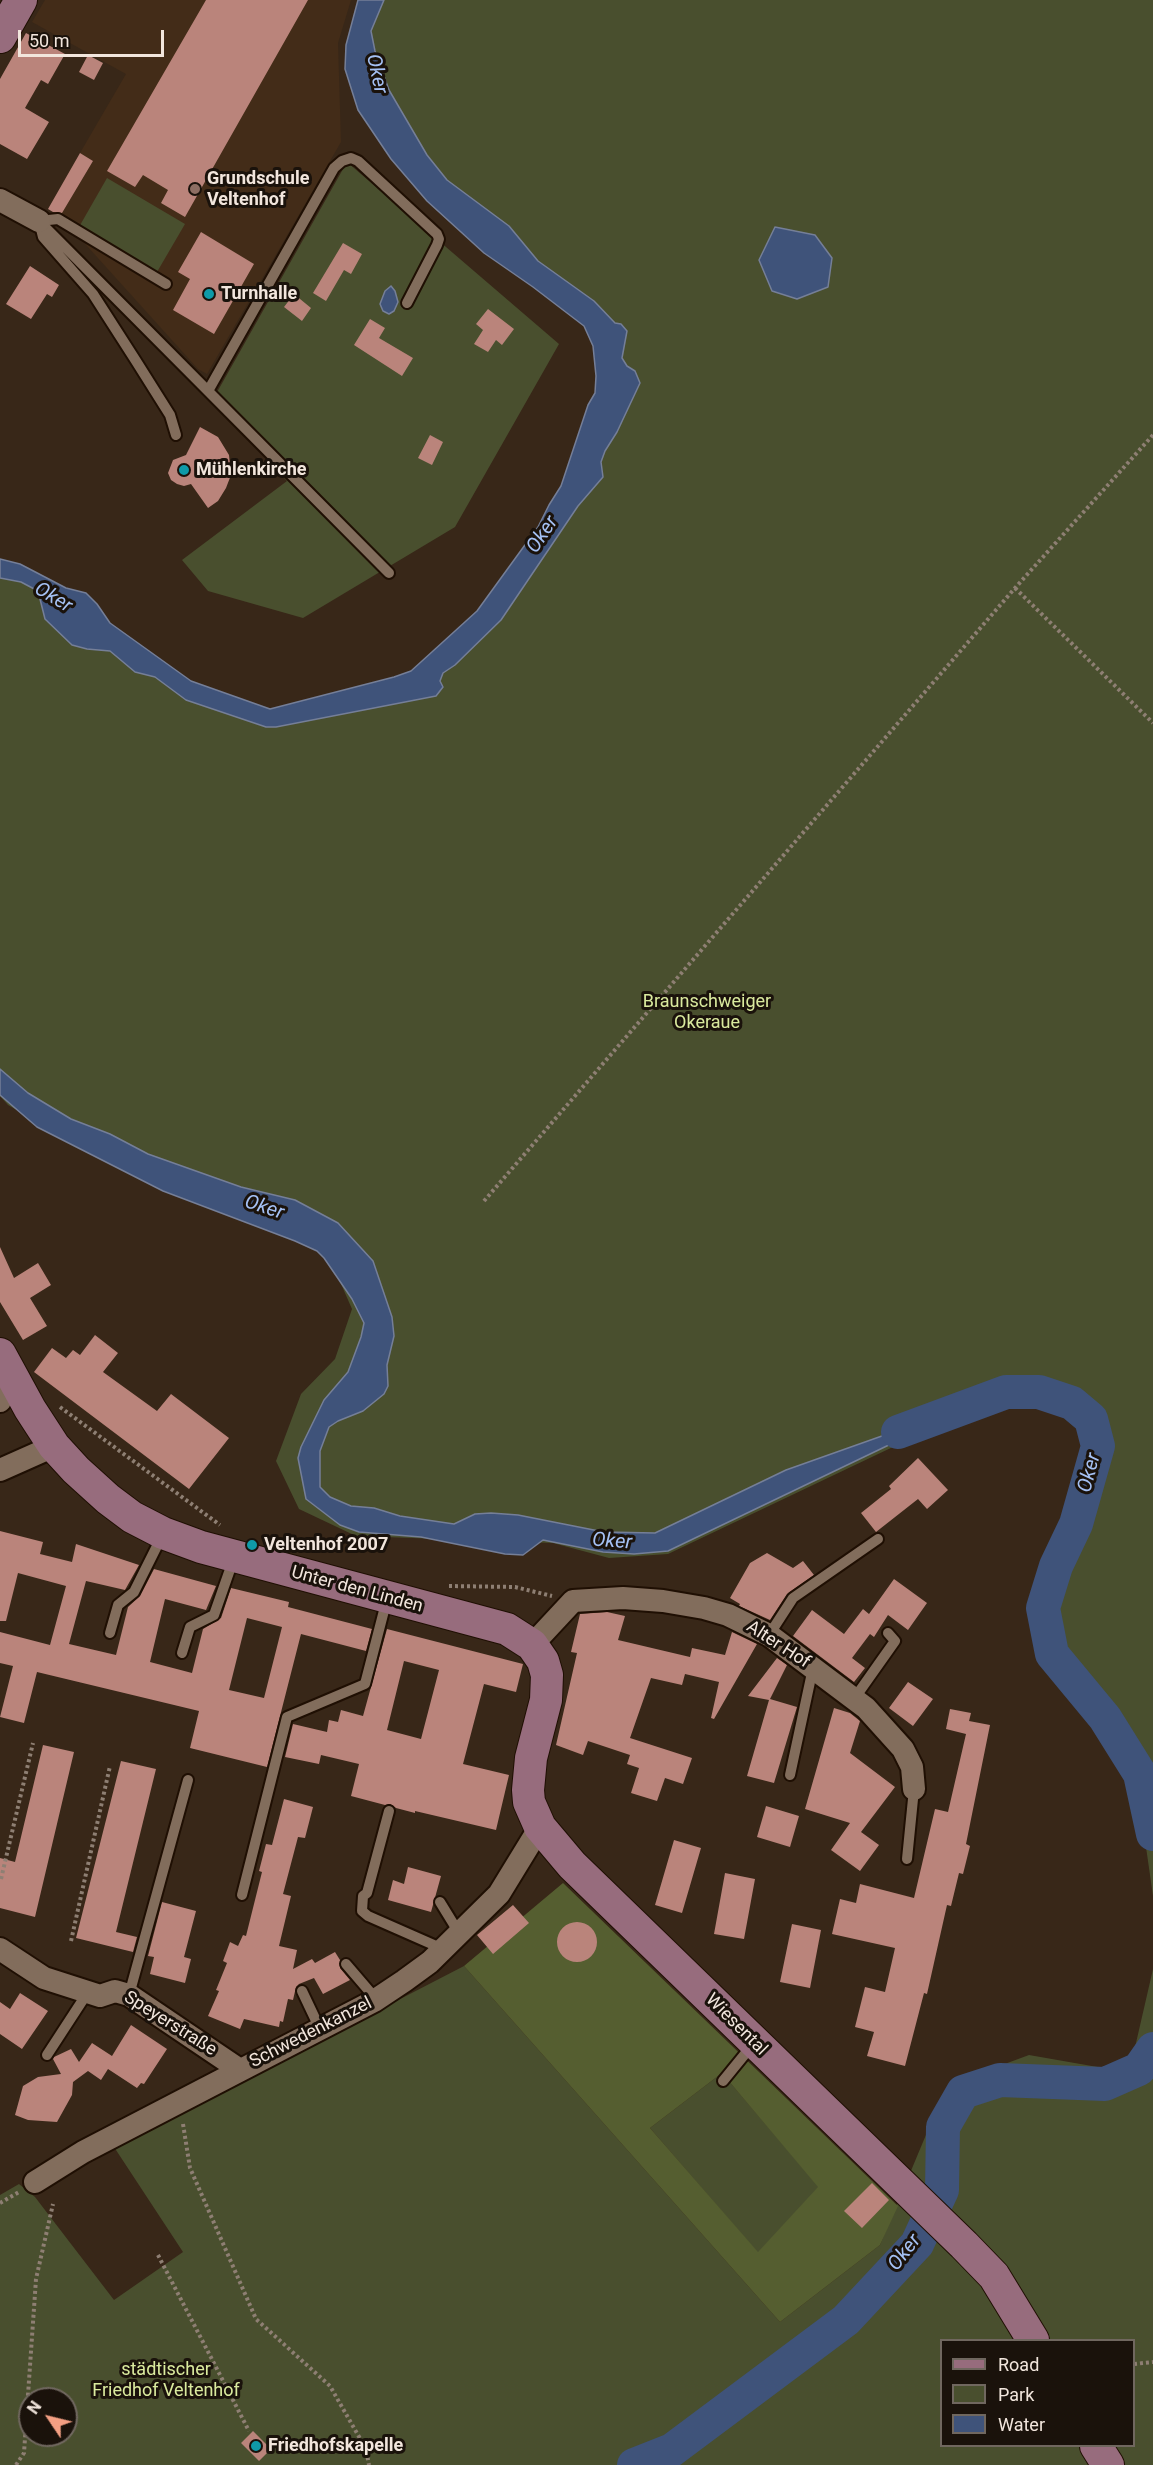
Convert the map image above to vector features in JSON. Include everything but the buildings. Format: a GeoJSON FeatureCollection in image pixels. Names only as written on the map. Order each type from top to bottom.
{"type":"FeatureCollection","features":[{"type":"Feature","properties":{"kind":"street"},"geometry":{"type":"LineString","coordinates":[[0,37],[21,0]]}},
{"type":"Feature","properties":{"kind":"street"},"geometry":{"type":"LineString","coordinates":[[0,200],[39,221]]}},
{"type":"Feature","properties":{"kind":"street"},"geometry":{"type":"LineString","coordinates":[[0,1401],[3,1360]]}},
{"type":"Feature","properties":{"kind":"street","name":"Unter den Linden"},"geometry":{"type":"LineString","coordinates":[[3,1360],[54,1446],[108,1499],[132,1516],[163,1533],[234,1558],[507,1629],[532,1645],[543,1661],[547,1675]]}},
{"type":"Feature","properties":{"kind":"street"},"geometry":{"type":"LineString","coordinates":[[0,1470],[54,1446]]}},
{"type":"Feature","properties":{"kind":"street","name":"Alter Hof"},"geometry":{"type":"LineString","coordinates":[[573,1601],[623,1598],[686,1604],[728,1615],[769,1635],[854,1699],[886,1728],[903,1749],[912,1767],[914,1789]]}},
{"type":"Feature","properties":{"kind":"street"},"geometry":{"type":"LineString","coordinates":[[532,1645],[573,1601]]}},
{"type":"Feature","properties":{"kind":"street","name":"Wiesental"},"geometry":{"type":"LineString","coordinates":[[547,1675],[546,1700],[531,1758],[528,1790],[529,1802],[540,1827],[572,1865],[994,2276],[1032,2339]]}},
{"type":"Feature","properties":{"kind":"street","name":"Schwedenkanzel"},"geometry":{"type":"LineString","coordinates":[[35,2182],[83,2152],[376,1999],[430,1962],[499,1894],[540,1827]]}},
{"type":"Feature","properties":{"kind":"street","name":"Speyerstraße"},"geometry":{"type":"LineString","coordinates":[[0,1949],[44,1978],[100,1996],[115,1991],[129,1995],[240,2070]]}},
{"type":"Feature","properties":{"kind":"street"},"geometry":{"type":"LineString","coordinates":[[1097,2447],[1108,2465]]}},
{"type":"Feature","properties":{"kind":"lane"},"geometry":{"type":"LineString","coordinates":[[208,391],[334,168],[342,160],[351,158],[358,161],[437,234],[439,239],[437,245],[408,303]]}},
{"type":"Feature","properties":{"kind":"lane"},"geometry":{"type":"LineString","coordinates":[[39,221],[58,219],[166,284]]}},
{"type":"Feature","properties":{"kind":"lane"},"geometry":{"type":"LineString","coordinates":[[39,221],[389,573]]}},
{"type":"Feature","properties":{"kind":"lane"},"geometry":{"type":"LineString","coordinates":[[39,221],[43,237],[93,294],[170,415],[176,435]]}},
{"type":"Feature","properties":{"kind":"lane"},"geometry":{"type":"LineString","coordinates":[[110,1633],[118,1605],[134,1592],[163,1533]]}},
{"type":"Feature","properties":{"kind":"lane"},"geometry":{"type":"LineString","coordinates":[[769,1635],[793,1598],[878,1539]]}},
{"type":"Feature","properties":{"kind":"lane"},"geometry":{"type":"LineString","coordinates":[[182,1653],[190,1627],[214,1615],[234,1558]]}},
{"type":"Feature","properties":{"kind":"lane"},"geometry":{"type":"LineString","coordinates":[[242,1895],[287,1717],[365,1684],[387,1598]]}},
{"type":"Feature","properties":{"kind":"lane"},"geometry":{"type":"LineString","coordinates":[[854,1699],[895,1641],[888,1633]]}},
{"type":"Feature","properties":{"kind":"lane"},"geometry":{"type":"LineString","coordinates":[[789,1775],[813,1668]]}},
{"type":"Feature","properties":{"kind":"lane"},"geometry":{"type":"LineString","coordinates":[[129,1995],[188,1780]]}},
{"type":"Feature","properties":{"kind":"lane","name":"Alter Hof"},"geometry":{"type":"LineString","coordinates":[[907,1859],[914,1789]]}},
{"type":"Feature","properties":{"kind":"lane"},"geometry":{"type":"LineString","coordinates":[[389,1811],[367,1893],[363,1896],[362,1911],[368,1916],[451,1941]]}},
{"type":"Feature","properties":{"kind":"lane"},"geometry":{"type":"LineString","coordinates":[[440,1902],[451,1941]]}},
{"type":"Feature","properties":{"kind":"lane"},"geometry":{"type":"LineString","coordinates":[[346,1964],[376,1999]]}},
{"type":"Feature","properties":{"kind":"lane"},"geometry":{"type":"LineString","coordinates":[[302,1991],[320,2029]]}},
{"type":"Feature","properties":{"kind":"lane"},"geometry":{"type":"LineString","coordinates":[[46,2055],[88,1992]]}},
{"type":"Feature","properties":{"kind":"lane"},"geometry":{"type":"LineString","coordinates":[[723,2081],[754,2043]]}},
{"type":"Feature","properties":{"kind":"path"},"geometry":{"type":"LineString","coordinates":[[484,1201],[1015,588],[1153,435]]}},
{"type":"Feature","properties":{"kind":"path"},"geometry":{"type":"LineString","coordinates":[[1015,588],[1153,723]]}},
{"type":"Feature","properties":{"kind":"path"},"geometry":{"type":"LineString","coordinates":[[53,1402],[222,1527]]}},
{"type":"Feature","properties":{"kind":"path"},"geometry":{"type":"LineString","coordinates":[[445,1586],[515,1587],[573,1601]]}},
{"type":"Feature","properties":{"kind":"path"},"geometry":{"type":"LineString","coordinates":[[1,1879],[33,1743]]}},
{"type":"Feature","properties":{"kind":"path"},"geometry":{"type":"LineString","coordinates":[[71,1941],[110,1766]]}},
{"type":"Feature","properties":{"kind":"path"},"geometry":{"type":"LineString","coordinates":[[180,2100],[190,2168],[256,2319],[330,2386],[366,2449],[369,2465]]}},
{"type":"Feature","properties":{"kind":"path"},"geometry":{"type":"LineString","coordinates":[[16,2465],[24,2453],[36,2278],[53,2204]]}},
{"type":"Feature","properties":{"kind":"path"},"geometry":{"type":"LineString","coordinates":[[158,2255],[249,2432]]}},
{"type":"Feature","properties":{"kind":"path"},"geometry":{"type":"LineString","coordinates":[[1135,2364],[1153,2361]]}},
{"type":"Feature","properties":{"kind":"shaded area","name":"Grundschule Veltenhof"},"geometry":{"type":"Polygon","coordinates":[[[45,0],[351,0],[338,43],[341,142],[207,374],[198,369],[60,216],[93,161],[80,153],[126,74],[32,22],[45,0]]]}},
{"type":"Feature","properties":{"kind":"green space","name":"Braunschweiger Okeraue"},"geometry":{"type":"Polygon","coordinates":[[[375,0],[1153,0],[1153,1896],[1136,1777],[1046,1658],[1034,1588],[1074,1521],[1092,1447],[1086,1424],[1041,1398],[895,1446],[668,1554],[609,1558],[553,1543],[356,1536],[299,1509],[276,1461],[301,1394],[335,1359],[352,1309],[324,1245],[123,1171],[8,1105],[0,1096],[0,562],[189,685],[268,713],[411,678],[493,601],[560,501],[606,392],[597,327],[417,186],[364,32],[375,0]]]}},
{"type":"Feature","properties":{"kind":"green space"},"geometry":{"type":"Polygon","coordinates":[[[347,162],[559,344],[455,527],[303,618],[208,591],[182,560],[287,481],[212,401],[347,162]]]}},
{"type":"Feature","properties":{"kind":"green space"},"geometry":{"type":"Polygon","coordinates":[[[107,178],[185,224],[157,272],[79,227],[107,178]]]}},
{"type":"Feature","properties":{"kind":"green space"},"geometry":{"type":"Polygon","coordinates":[[[563,1883],[898,2206],[880,2245],[780,2322],[464,1966],[563,1883]],[[722,2073],[650,2128],[758,2252],[818,2187],[722,2073]]]}},
{"type":"Feature","properties":{"kind":"green space","name":"städtischer Friedhof Veltenhof"},"geometry":{"type":"Polygon","coordinates":[[[464,1966],[780,2322],[880,2245],[928,2130],[956,2082],[1029,2055],[1109,2069],[1133,2056],[1153,1969],[1153,2465],[0,2465],[0,2195],[19,2184],[35,2197],[114,2300],[183,2252],[114,2147],[464,1966]]]}},
{"type":"Feature","properties":{"kind":"green space"},"geometry":{"type":"Polygon","coordinates":[[[722,2073],[819,2187],[758,2253],[650,2128],[722,2073]]]}},
{"type":"Feature","properties":{"kind":"water"},"geometry":{"type":"Polygon","coordinates":[[[358,0],[384,0],[371,31],[375,51],[389,90],[427,155],[447,180],[509,226],[538,261],[594,301],[615,323],[621,324],[627,331],[622,358],[627,366],[635,371],[640,383],[617,432],[605,451],[601,462],[603,477],[578,506],[501,620],[455,665],[443,673],[440,681],[443,687],[436,696],[266,727],[186,700],[155,677],[135,672],[110,651],[72,645],[45,619],[38,591],[21,582],[0,578],[0,559],[20,564],[66,588],[86,593],[110,623],[191,681],[270,709],[411,671],[477,611],[538,527],[561,486],[588,405],[595,393],[593,346],[584,326],[484,253],[427,201],[391,159],[358,110],[345,69],[346,45],[358,0]]]}},
{"type":"Feature","properties":{"kind":"water"},"geometry":{"type":"Polygon","coordinates":[[[775,227],[815,235],[832,258],[828,287],[797,299],[772,291],[759,260],[775,227]]]}},
{"type":"Feature","properties":{"kind":"water"},"geometry":{"type":"Polygon","coordinates":[[[391,286],[398,302],[394,311],[389,314],[383,311],[380,304],[385,291],[391,286]]]}},
{"type":"Feature","properties":{"kind":"water"},"geometry":{"type":"Polygon","coordinates":[[[0,1069],[28,1093],[71,1119],[110,1134],[148,1154],[241,1187],[295,1200],[338,1223],[373,1261],[392,1317],[394,1336],[387,1365],[388,1386],[384,1394],[363,1411],[329,1427],[320,1451],[320,1487],[330,1497],[351,1506],[374,1508],[400,1516],[454,1524],[475,1514],[491,1513],[518,1515],[604,1532],[655,1533],[786,1470],[1006,1392],[893,1443],[668,1551],[634,1554],[603,1552],[543,1540],[523,1555],[505,1554],[421,1537],[359,1532],[340,1525],[306,1499],[298,1458],[324,1400],[348,1372],[364,1323],[352,1299],[324,1258],[317,1251],[295,1241],[163,1191],[37,1127],[0,1095],[0,1069]]]}},
{"type":"Feature","properties":{"kind":"waterway","name":"Oker"},"geometry":{"type":"LineString","coordinates":[[898,1432],[1006,1392],[1039,1392],[1072,1403],[1091,1419],[1098,1446],[1076,1524],[1056,1566],[1043,1608],[1052,1654],[1105,1718],[1140,1774],[1153,1834]]}},
{"type":"Feature","properties":{"kind":"waterway","name":"Oker"},"geometry":{"type":"LineString","coordinates":[[634,2465],[672,2450],[846,2320],[917,2244],[942,2190],[943,2127],[963,2092],[1000,2080],[1105,2084],[1139,2069],[1153,2049]]}},
{"type":"Feature","properties":{"kind":"place","name":"Grundschule Veltenhof"},"geometry":{"type":"Point","coordinates":[195,189]}},
{"type":"Feature","properties":{"kind":"place","name":"Turnhalle"},"geometry":{"type":"Point","coordinates":[209,294]}},
{"type":"Feature","properties":{"kind":"place","name":"Mühlenkirche"},"geometry":{"type":"Point","coordinates":[184,470]}},
{"type":"Feature","properties":{"kind":"place","name":"Veltenhof 2007"},"geometry":{"type":"Point","coordinates":[252,1545]}},
{"type":"Feature","properties":{"kind":"place","name":"Friedhofskapelle"},"geometry":{"type":"Point","coordinates":[256,2446]}}]}
